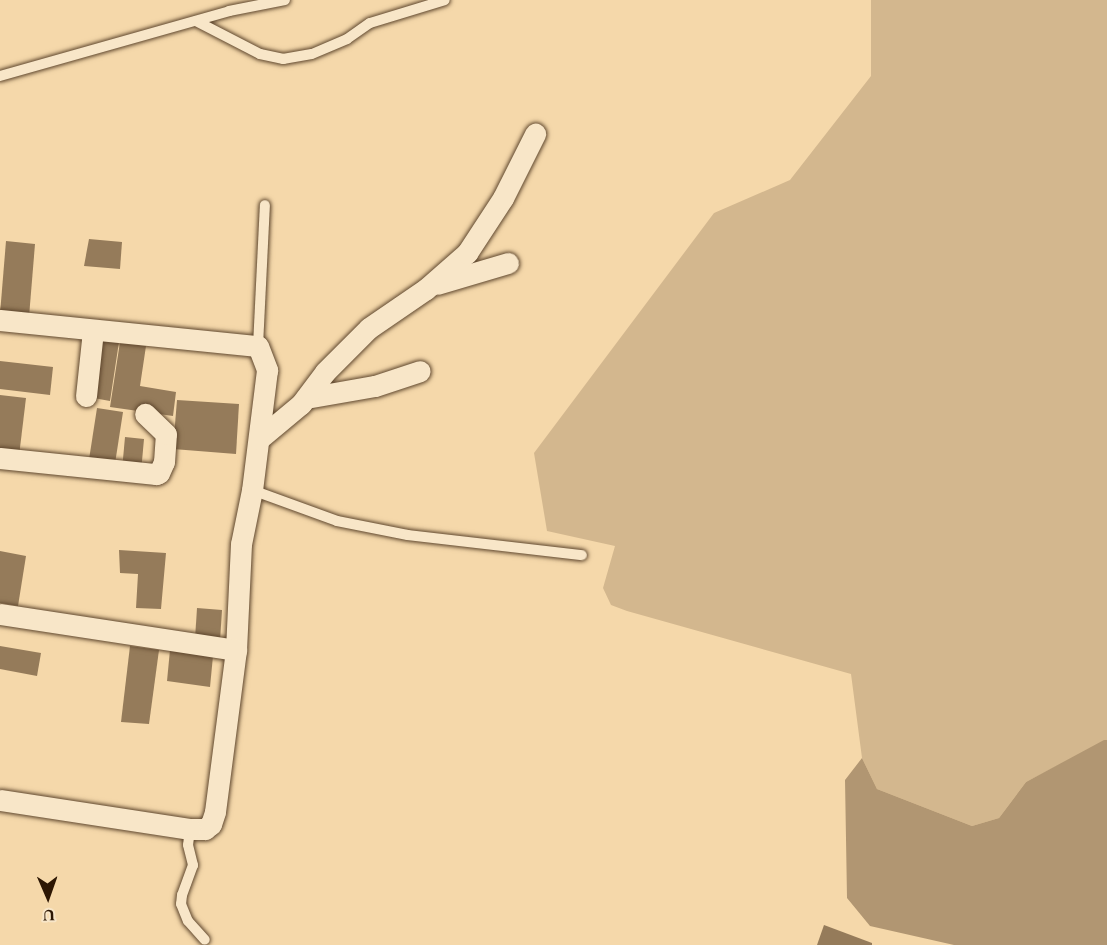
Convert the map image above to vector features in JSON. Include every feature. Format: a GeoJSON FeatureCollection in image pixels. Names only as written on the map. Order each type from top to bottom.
{"type":"FeatureCollection","features":[{"type":"Feature","properties":{"kind":"street"},"geometry":{"type":"LineString","coordinates":[[259,439],[306,398],[325,372],[361,336],[426,289],[467,253],[503,198],[535,134]]}},
{"type":"Feature","properties":{"kind":"street"},"geometry":{"type":"LineString","coordinates":[[426,289],[472,272],[508,263]]}},
{"type":"Feature","properties":{"kind":"street"},"geometry":{"type":"LineString","coordinates":[[0,320],[258,346],[267,370],[252,490],[241,544],[236,650],[215,812],[211,824],[205,829],[190,829],[0,800]]}},
{"type":"Feature","properties":{"kind":"street"},"geometry":{"type":"LineString","coordinates":[[86,396],[93,331]]}},
{"type":"Feature","properties":{"kind":"street"},"geometry":{"type":"LineString","coordinates":[[306,398],[375,386],[420,371]]}},
{"type":"Feature","properties":{"kind":"street"},"geometry":{"type":"LineString","coordinates":[[0,458],[156,474],[159,473],[164,462],[166,434],[145,414]]}},
{"type":"Feature","properties":{"kind":"street"},"geometry":{"type":"LineString","coordinates":[[0,614],[236,650]]}},
{"type":"Feature","properties":{"kind":"lane"},"geometry":{"type":"LineString","coordinates":[[0,76],[229,10],[285,0]]}},
{"type":"Feature","properties":{"kind":"lane"},"geometry":{"type":"LineString","coordinates":[[196,21],[260,54],[283,59],[312,54],[347,39],[370,23],[445,0]]}},
{"type":"Feature","properties":{"kind":"lane"},"geometry":{"type":"LineString","coordinates":[[258,346],[265,205]]}},
{"type":"Feature","properties":{"kind":"lane"},"geometry":{"type":"LineString","coordinates":[[252,490],[348,523],[419,537],[582,555]]}},
{"type":"Feature","properties":{"kind":"lane"},"geometry":{"type":"LineString","coordinates":[[190,829],[188,845],[193,866],[181,904],[188,921],[205,940]]}},
{"type":"Feature","properties":{"kind":"shaded area"},"geometry":{"type":"Polygon","coordinates":[[[871,0],[1107,0],[1107,740],[1026,782],[999,818],[972,826],[877,789],[862,758],[851,674],[611,605],[603,588],[615,546],[547,531],[534,453],[714,213],[790,180],[871,76],[871,0]]]}},
{"type":"Feature","properties":{"kind":"shaded area"},"geometry":{"type":"Polygon","coordinates":[[[1107,740],[1107,945],[954,945],[870,926],[847,898],[845,780],[862,758],[877,789],[972,826],[999,818],[1026,782],[1107,740]]]}},
{"type":"Feature","properties":{"kind":"building"},"geometry":{"type":"Polygon","coordinates":[[[89,239],[122,242],[120,269],[84,266],[89,239]]]}},
{"type":"Feature","properties":{"kind":"building"},"geometry":{"type":"Polygon","coordinates":[[[6,241],[35,244],[29,317],[0,314],[6,241]]]}},
{"type":"Feature","properties":{"kind":"building"},"geometry":{"type":"Polygon","coordinates":[[[97,339],[119,342],[110,401],[88,397],[97,339]]]}},
{"type":"Feature","properties":{"kind":"building"},"geometry":{"type":"Polygon","coordinates":[[[120,342],[146,346],[140,386],[176,392],[173,416],[110,407],[120,342]]]}},
{"type":"Feature","properties":{"kind":"building"},"geometry":{"type":"Polygon","coordinates":[[[0,361],[53,367],[50,395],[0,389],[0,361]]]}},
{"type":"Feature","properties":{"kind":"building"},"geometry":{"type":"Polygon","coordinates":[[[0,395],[26,398],[19,456],[0,454],[0,395]]]}},
{"type":"Feature","properties":{"kind":"building"},"geometry":{"type":"Polygon","coordinates":[[[177,400],[239,404],[236,454],[173,449],[177,400]]]}},
{"type":"Feature","properties":{"kind":"building"},"geometry":{"type":"Polygon","coordinates":[[[97,408],[123,412],[114,470],[88,466],[97,408]]]}},
{"type":"Feature","properties":{"kind":"building"},"geometry":{"type":"Polygon","coordinates":[[[125,437],[144,439],[141,472],[122,470],[125,437]]]}},
{"type":"Feature","properties":{"kind":"building"},"geometry":{"type":"Polygon","coordinates":[[[119,550],[166,553],[161,609],[136,608],[138,574],[120,573],[119,550]]]}},
{"type":"Feature","properties":{"kind":"building"},"geometry":{"type":"Polygon","coordinates":[[[0,551],[26,556],[18,606],[0,603],[0,551]]]}},
{"type":"Feature","properties":{"kind":"building"},"geometry":{"type":"Polygon","coordinates":[[[197,608],[222,610],[220,641],[195,639],[197,608]]]}},
{"type":"Feature","properties":{"kind":"building"},"geometry":{"type":"Polygon","coordinates":[[[0,646],[41,653],[37,676],[0,669],[0,646]]]}},
{"type":"Feature","properties":{"kind":"building"},"geometry":{"type":"Polygon","coordinates":[[[130,646],[159,650],[149,724],[121,722],[130,646]]]}},
{"type":"Feature","properties":{"kind":"building"},"geometry":{"type":"Polygon","coordinates":[[[170,650],[213,656],[210,687],[167,681],[170,650]]]}},
{"type":"Feature","properties":{"kind":"building"},"geometry":{"type":"Polygon","coordinates":[[[824,925],[872,943],[872,945],[817,945],[824,925]]]}}]}
